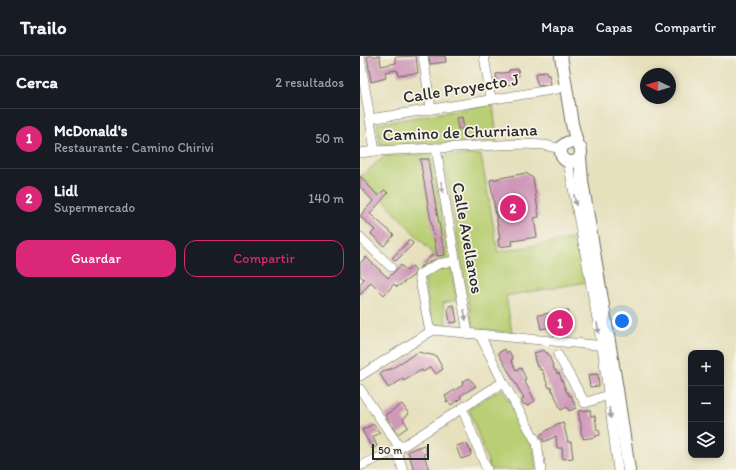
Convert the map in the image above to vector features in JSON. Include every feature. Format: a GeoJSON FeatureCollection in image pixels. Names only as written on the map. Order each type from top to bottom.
{"type":"FeatureCollection","features":[{"type":"Feature","properties":{"kind":"main road"},"geometry":{"type":"LineString","coordinates":[[562,56],[572,124],[569,145],[562,155],[573,160],[582,181],[606,346],[629,470]]}},
{"type":"Feature","properties":{"kind":"main road"},"geometry":{"type":"LineString","coordinates":[[569,145],[581,151],[573,160]]}},
{"type":"Feature","properties":{"kind":"street"},"geometry":{"type":"LineString","coordinates":[[423,56],[431,109]]}},
{"type":"Feature","properties":{"kind":"street"},"geometry":{"type":"LineString","coordinates":[[484,56],[491,100]]}},
{"type":"Feature","properties":{"kind":"street"},"geometry":{"type":"LineString","coordinates":[[360,57],[375,151]]}},
{"type":"Feature","properties":{"kind":"street","name":"Calle Proyecto J"},"geometry":{"type":"LineString","coordinates":[[370,119],[557,89]]}},
{"type":"Feature","properties":{"kind":"street","name":"Camino de Churriana"},"geometry":{"type":"LineString","coordinates":[[360,153],[522,144],[569,145]]}},
{"type":"Feature","properties":{"kind":"street","name":"Calle Avellanos"},"geometry":{"type":"LineString","coordinates":[[436,148],[468,334]]}},
{"type":"Feature","properties":{"kind":"street"},"geometry":{"type":"LineString","coordinates":[[573,160],[606,346],[608,394],[618,470]]}},
{"type":"Feature","properties":{"kind":"street"},"geometry":{"type":"LineString","coordinates":[[360,237],[391,267]]}},
{"type":"Feature","properties":{"kind":"street"},"geometry":{"type":"LineString","coordinates":[[430,332],[420,275],[438,264],[455,261]]}},
{"type":"Feature","properties":{"kind":"street"},"geometry":{"type":"LineString","coordinates":[[360,376],[433,330],[606,346]]}},
{"type":"Feature","properties":{"kind":"street"},"geometry":{"type":"LineString","coordinates":[[480,335],[503,382],[537,443],[541,470]]}},
{"type":"Feature","properties":{"kind":"street"},"geometry":{"type":"LineString","coordinates":[[558,355],[585,403],[608,394]]}},
{"type":"Feature","properties":{"kind":"street"},"geometry":{"type":"LineString","coordinates":[[360,466],[398,448],[503,382]]}},
{"type":"Feature","properties":{"kind":"street"},"geometry":{"type":"LineString","coordinates":[[360,389],[398,448],[403,470]]}},
{"type":"Feature","properties":{"kind":"street"},"geometry":{"type":"LineString","coordinates":[[462,408],[487,470]]}},
{"type":"Feature","properties":{"kind":"green space"},"geometry":{"type":"Polygon","coordinates":[[[493,104],[497,141],[387,146],[380,144],[377,124],[493,104]]]}},
{"type":"Feature","properties":{"kind":"green space"},"geometry":{"type":"Polygon","coordinates":[[[431,154],[449,258],[439,260],[361,176],[385,156],[431,154]]]}},
{"type":"Feature","properties":{"kind":"green space"},"geometry":{"type":"Polygon","coordinates":[[[481,155],[498,252],[576,238],[586,282],[506,296],[512,333],[473,328],[443,156],[481,155]]]}},
{"type":"Feature","properties":{"kind":"green space"},"geometry":{"type":"Polygon","coordinates":[[[451,267],[457,300],[443,303],[447,326],[432,325],[424,278],[439,269],[451,267]]]}},
{"type":"Feature","properties":{"kind":"green space"},"geometry":{"type":"Polygon","coordinates":[[[502,388],[533,445],[536,470],[491,470],[469,409],[502,388]]]}},
{"type":"Feature","properties":{"kind":"building"},"geometry":{"type":"Polygon","coordinates":[[[367,56],[380,56],[381,66],[396,63],[395,57],[416,56],[418,73],[398,75],[397,70],[385,72],[386,78],[371,82],[367,56]]]}},
{"type":"Feature","properties":{"kind":"building"},"geometry":{"type":"Polygon","coordinates":[[[429,56],[445,56],[446,62],[430,64],[429,56]]]}},
{"type":"Feature","properties":{"kind":"building"},"geometry":{"type":"Polygon","coordinates":[[[518,69],[519,76],[515,76],[516,83],[496,87],[494,79],[497,79],[496,74],[518,69]]]}},
{"type":"Feature","properties":{"kind":"building"},"geometry":{"type":"Polygon","coordinates":[[[546,72],[547,75],[549,75],[551,84],[538,86],[535,76],[537,73],[546,72]]]}},
{"type":"Feature","properties":{"kind":"building"},"geometry":{"type":"Polygon","coordinates":[[[462,117],[464,129],[458,129],[456,118],[462,117]]]}},
{"type":"Feature","properties":{"kind":"building"},"geometry":{"type":"Polygon","coordinates":[[[420,159],[429,159],[429,167],[445,255],[437,256],[420,159]]]}},
{"type":"Feature","properties":{"kind":"building"},"geometry":{"type":"Polygon","coordinates":[[[526,173],[533,178],[539,217],[534,218],[537,237],[512,241],[513,245],[499,247],[498,239],[500,239],[490,180],[526,173]]]}},
{"type":"Feature","properties":{"kind":"building"},"geometry":{"type":"Polygon","coordinates":[[[360,176],[378,196],[384,190],[388,193],[370,214],[394,235],[384,246],[371,234],[375,230],[360,216],[373,201],[360,187],[360,176]]]}},
{"type":"Feature","properties":{"kind":"building"},"geometry":{"type":"Polygon","coordinates":[[[409,240],[413,243],[412,245],[396,261],[392,258],[409,240]]]}},
{"type":"Feature","properties":{"kind":"building"},"geometry":{"type":"Polygon","coordinates":[[[433,254],[437,258],[419,268],[433,254]]]}},
{"type":"Feature","properties":{"kind":"building"},"geometry":{"type":"Polygon","coordinates":[[[366,257],[388,278],[401,265],[407,271],[412,266],[416,270],[413,276],[397,287],[394,284],[384,295],[371,282],[360,295],[360,284],[364,279],[360,276],[360,263],[366,257]]]}},
{"type":"Feature","properties":{"kind":"building"},"geometry":{"type":"Polygon","coordinates":[[[454,305],[457,322],[450,323],[448,310],[449,306],[454,305]]]}},
{"type":"Feature","properties":{"kind":"building"},"geometry":{"type":"Polygon","coordinates":[[[568,310],[571,324],[541,329],[538,315],[568,310]]]}},
{"type":"Feature","properties":{"kind":"building"},"geometry":{"type":"Polygon","coordinates":[[[505,349],[506,353],[509,351],[513,359],[511,360],[516,370],[521,368],[526,379],[524,380],[535,401],[527,406],[526,404],[524,405],[521,400],[524,398],[498,353],[505,349]]]}},
{"type":"Feature","properties":{"kind":"building"},"geometry":{"type":"Polygon","coordinates":[[[544,350],[548,353],[555,371],[556,370],[557,374],[559,373],[567,393],[568,392],[569,396],[571,395],[576,408],[569,411],[567,407],[561,410],[551,387],[549,388],[542,370],[540,370],[539,366],[537,367],[534,353],[544,350]]]}},
{"type":"Feature","properties":{"kind":"building"},"geometry":{"type":"Polygon","coordinates":[[[418,352],[436,356],[443,369],[436,374],[431,367],[423,372],[422,370],[404,381],[403,379],[388,388],[380,374],[418,352]]]}},
{"type":"Feature","properties":{"kind":"building"},"geometry":{"type":"Polygon","coordinates":[[[598,374],[599,386],[590,387],[588,375],[598,374]]]}},
{"type":"Feature","properties":{"kind":"building"},"geometry":{"type":"Polygon","coordinates":[[[469,378],[476,386],[460,396],[461,399],[451,405],[449,402],[446,402],[447,400],[445,396],[463,385],[462,382],[469,378]]]}},
{"type":"Feature","properties":{"kind":"building"},"geometry":{"type":"Polygon","coordinates":[[[402,404],[409,414],[403,419],[408,427],[398,434],[385,415],[402,404]]]}},
{"type":"Feature","properties":{"kind":"building"},"geometry":{"type":"Polygon","coordinates":[[[590,410],[591,416],[595,416],[597,430],[599,430],[600,435],[583,439],[578,411],[590,410]]]}},
{"type":"Feature","properties":{"kind":"building"},"geometry":{"type":"Polygon","coordinates":[[[563,422],[568,442],[571,442],[573,458],[563,459],[562,448],[557,448],[556,436],[544,442],[540,435],[557,424],[563,422]]]}},
{"type":"Feature","properties":{"kind":"building"},"geometry":{"type":"Polygon","coordinates":[[[373,424],[380,433],[373,437],[377,446],[372,449],[362,430],[373,424]]]}},
{"type":"Feature","properties":{"kind":"building"},"geometry":{"type":"Polygon","coordinates":[[[466,443],[471,452],[470,456],[461,459],[456,446],[466,443]]]}},
{"type":"Feature","properties":{"kind":"building"},"geometry":{"type":"Polygon","coordinates":[[[424,445],[427,453],[424,454],[429,470],[414,470],[408,451],[424,445]]]}},
{"type":"Feature","properties":{"kind":"place","name":"Lidl"},"geometry":{"type":"Point","coordinates":[513,208]}},
{"type":"Feature","properties":{"kind":"place","name":"McDonald's"},"geometry":{"type":"Point","coordinates":[560,323]}}]}
